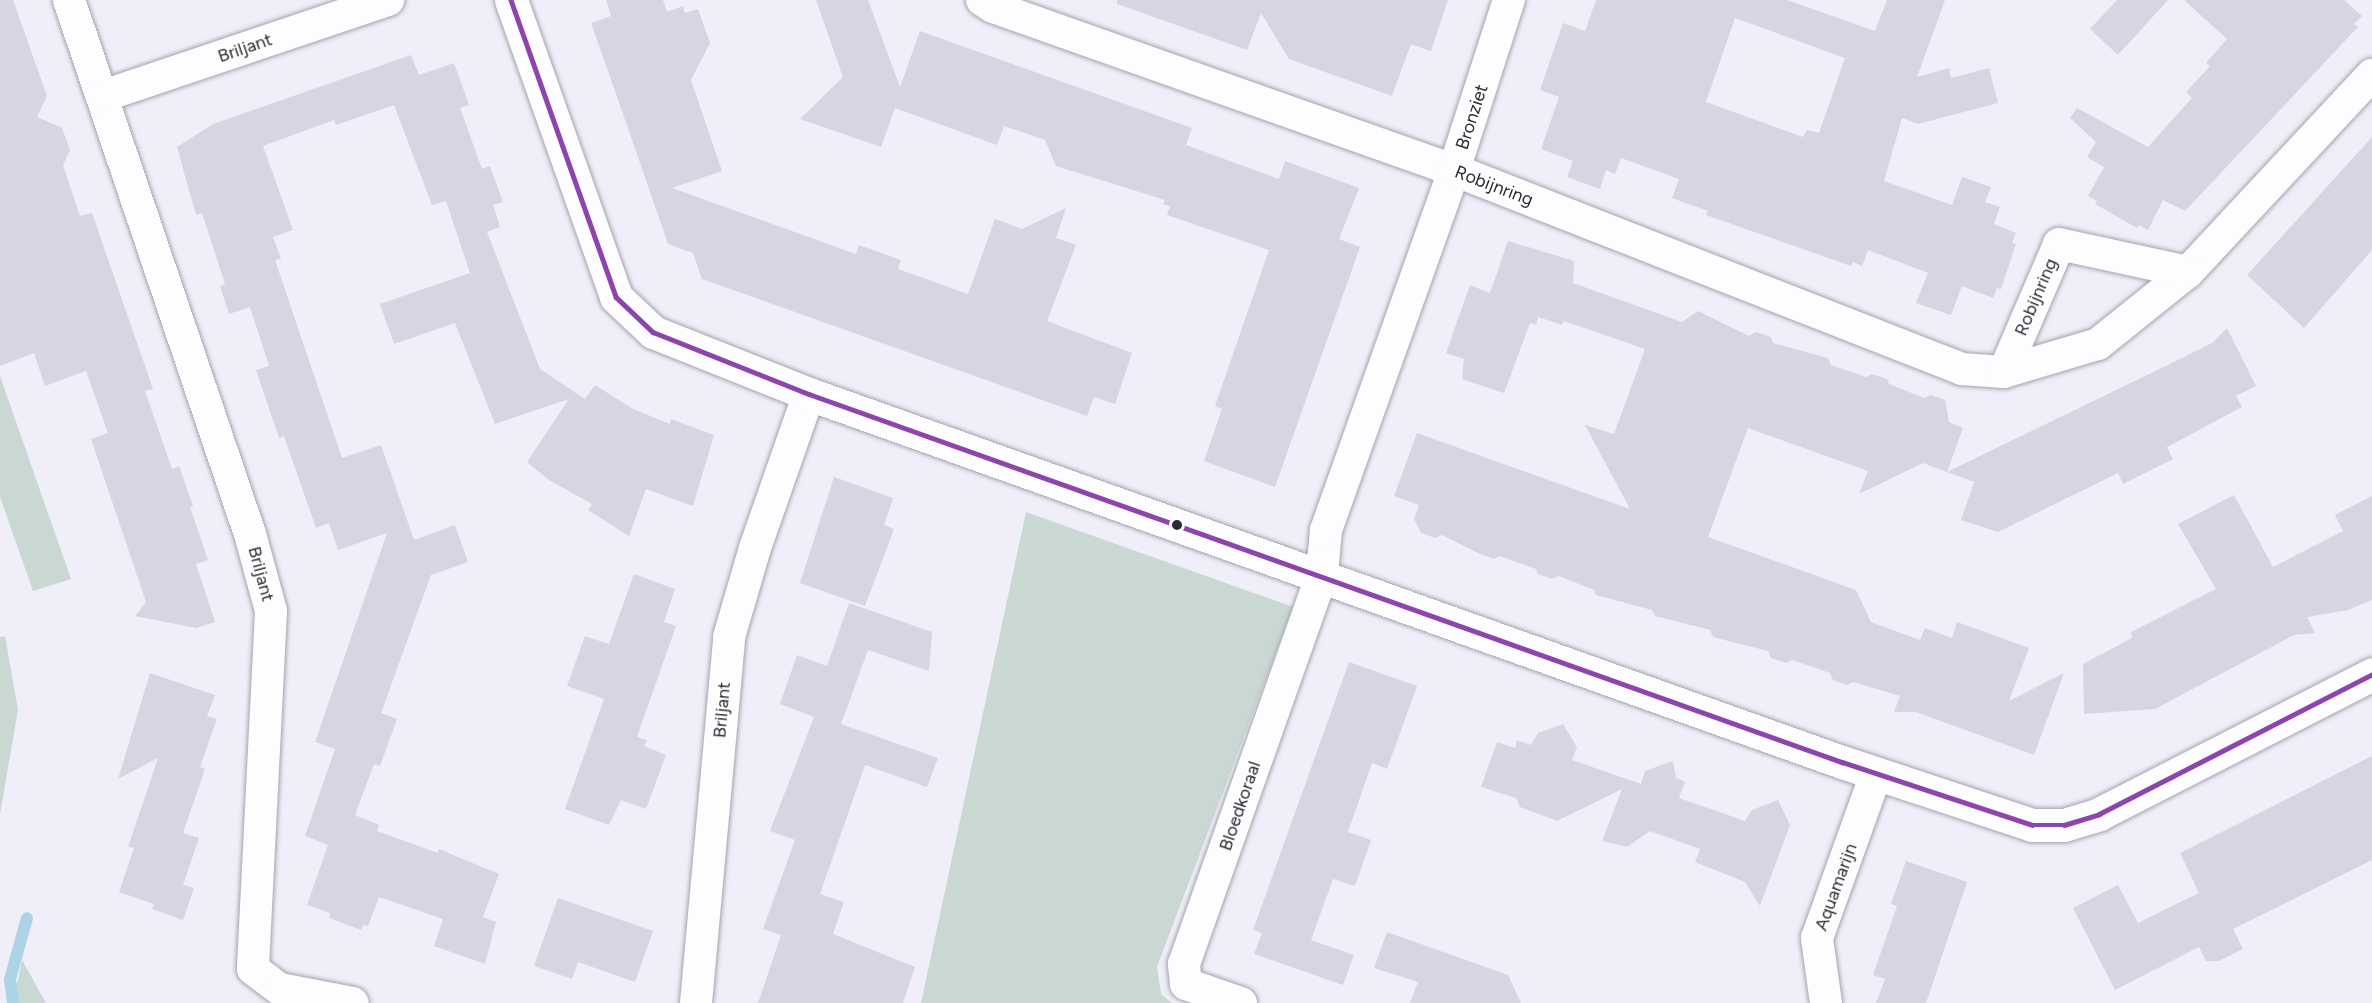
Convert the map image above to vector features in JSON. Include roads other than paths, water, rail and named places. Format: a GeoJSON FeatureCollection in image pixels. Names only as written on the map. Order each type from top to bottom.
{"type":"FeatureCollection","features":[{"type":"Feature","properties":{"kind":"street","name":"Briljant"},"geometry":{"type":"LineString","coordinates":[[69,0],[250,534],[271,611],[253,969],[280,989],[353,1003]]}},
{"type":"Feature","properties":{"kind":"street","name":"Briljant"},"geometry":{"type":"LineString","coordinates":[[103,96],[388,0]]}},
{"type":"Feature","properties":{"kind":"street"},"geometry":{"type":"LineString","coordinates":[[511,0],[616,297],[653,332],[809,394],[1322,574],[1876,774],[2032,825],[2064,825],[2099,814],[2372,674]]}},
{"type":"Feature","properties":{"kind":"street","name":"Robijnring"},"geometry":{"type":"LineString","coordinates":[[982,0],[993,7],[1454,171],[1962,369],[2004,372],[2098,344],[2188,272],[2372,75]]}},
{"type":"Feature","properties":{"kind":"street","name":"Bronziet"},"geometry":{"type":"LineString","coordinates":[[1322,574],[1326,530],[1454,171],[1509,0]]}},
{"type":"Feature","properties":{"kind":"street","name":"Robijnring"},"geometry":{"type":"LineString","coordinates":[[2004,372],[2059,244],[2188,272]]}},
{"type":"Feature","properties":{"kind":"street","name":"Briljant"},"geometry":{"type":"LineString","coordinates":[[696,1003],[729,637],[755,548],[809,394]]}},
{"type":"Feature","properties":{"kind":"street","name":"Bloedkoraal"},"geometry":{"type":"LineString","coordinates":[[1241,1003],[1186,984],[1184,964],[1322,574]]}},
{"type":"Feature","properties":{"kind":"street","name":"Aquamarijn"},"geometry":{"type":"LineString","coordinates":[[1826,1003],[1817,938],[1876,774]]}},
{"type":"Feature","properties":{"kind":"waterway"},"geometry":{"type":"LineString","coordinates":[[13,1003],[10,979],[27,918]]}}]}
